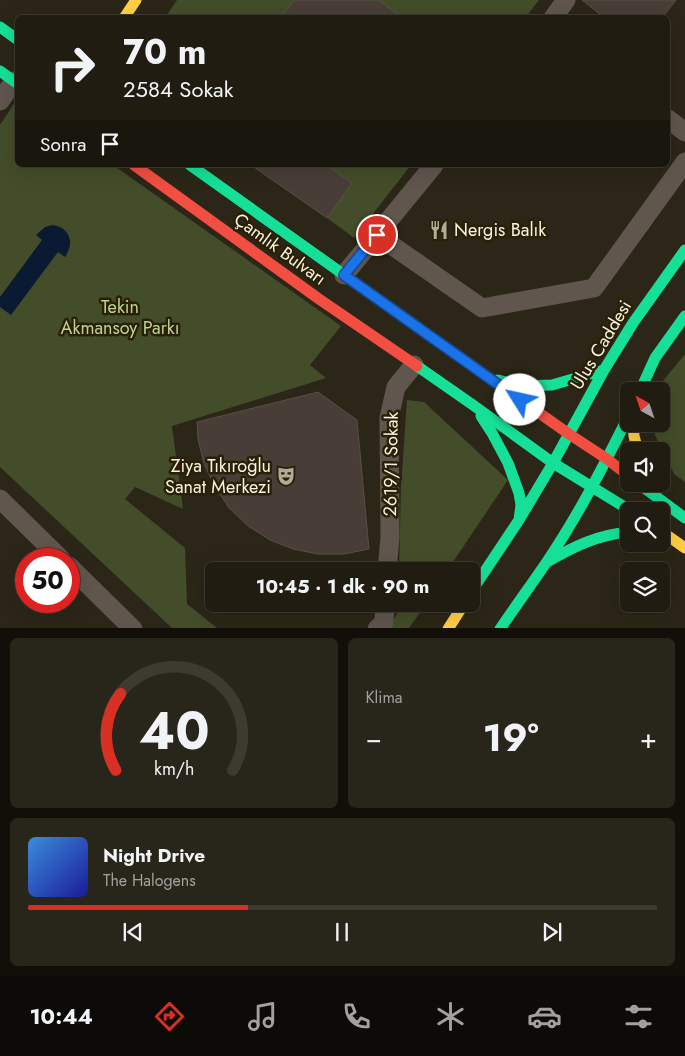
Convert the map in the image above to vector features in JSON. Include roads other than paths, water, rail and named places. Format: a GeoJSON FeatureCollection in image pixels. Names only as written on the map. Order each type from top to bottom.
{"type":"FeatureCollection","features":[{"type":"Feature","properties":{"kind":"main road"},"geometry":{"type":"LineString","coordinates":[[126,15],[136,0]]}},
{"type":"Feature","properties":{"kind":"main road"},"geometry":{"type":"LineString","coordinates":[[0,27],[15,38]]}},
{"type":"Feature","properties":{"kind":"main road","name":"Çamlık Bulvarı"},"geometry":{"type":"LineString","coordinates":[[137,167],[319,299],[474,405],[553,463],[620,504]]}},
{"type":"Feature","properties":{"kind":"main road"},"geometry":{"type":"LineString","coordinates":[[193,167],[487,377],[620,469]]}},
{"type":"Feature","properties":{"kind":"main road","name":"Ulus Caddesi"},"geometry":{"type":"LineString","coordinates":[[480,578],[553,463],[604,370],[633,323],[685,250]]}},
{"type":"Feature","properties":{"kind":"main road"},"geometry":{"type":"LineString","coordinates":[[644,382],[655,358],[685,316]]}},
{"type":"Feature","properties":{"kind":"main road"},"geometry":{"type":"LineString","coordinates":[[487,377],[520,386],[552,385],[604,370]]}},
{"type":"Feature","properties":{"kind":"main road"},"geometry":{"type":"LineString","coordinates":[[474,405],[508,463],[519,493],[521,505],[518,520]]}},
{"type":"Feature","properties":{"kind":"main road"},"geometry":{"type":"LineString","coordinates":[[500,628],[568,528],[620,432]]}},
{"type":"Feature","properties":{"kind":"main road"},"geometry":{"type":"LineString","coordinates":[[650,492],[663,502]]}},
{"type":"Feature","properties":{"kind":"main road"},"geometry":{"type":"LineString","coordinates":[[670,507],[685,518]]}},
{"type":"Feature","properties":{"kind":"main road"},"geometry":{"type":"LineString","coordinates":[[546,562],[572,547],[601,535],[620,533]]}},
{"type":"Feature","properties":{"kind":"main road"},"geometry":{"type":"LineString","coordinates":[[670,537],[685,548]]}},
{"type":"Feature","properties":{"kind":"main road"},"geometry":{"type":"LineString","coordinates":[[448,628],[459,612]]}},
{"type":"Feature","properties":{"kind":"street"},"geometry":{"type":"LineString","coordinates":[[555,15],[566,0]]}},
{"type":"Feature","properties":{"kind":"street"},"geometry":{"type":"LineString","coordinates":[[0,101],[12,80]]}},
{"type":"Feature","properties":{"kind":"street"},"geometry":{"type":"LineString","coordinates":[[670,121],[685,132]]}},
{"type":"Feature","properties":{"kind":"street"},"geometry":{"type":"LineString","coordinates":[[377,235],[482,308],[594,288],[685,162]]}},
{"type":"Feature","properties":{"kind":"street"},"geometry":{"type":"LineString","coordinates":[[344,275],[432,167]]}},
{"type":"Feature","properties":{"kind":"street","name":"2619/1 Sokak"},"geometry":{"type":"LineString","coordinates":[[388,562],[390,537],[389,418],[396,387],[414,365]]}},
{"type":"Feature","properties":{"kind":"street"},"geometry":{"type":"LineString","coordinates":[[0,499],[50,548]]}},
{"type":"Feature","properties":{"kind":"street"},"geometry":{"type":"LineString","coordinates":[[80,577],[133,628]]}},
{"type":"Feature","properties":{"kind":"street"},"geometry":{"type":"LineString","coordinates":[[377,628],[384,622],[385,612]]}},
{"type":"Feature","properties":{"kind":"water"},"geometry":{"type":"Polygon","coordinates":[[[58,226],[67,232],[70,241],[68,252],[65,257],[58,252],[11,315],[0,307],[0,297],[42,240],[36,235],[45,227],[58,226]]]}},
{"type":"Feature","properties":{"kind":"place","name":"Nergis Balık"},"geometry":{"type":"Point","coordinates":[439,230]}},
{"type":"Feature","properties":{"kind":"place","name":"Ziya Tıkıroğlu Sanat Merkezi"},"geometry":{"type":"Point","coordinates":[286,476]}},
{"type":"Feature","properties":{"kind":"park label","name":"Tekin Akmansoy Parkı"},"geometry":{"type":"Point","coordinates":[120,317]}}]}
